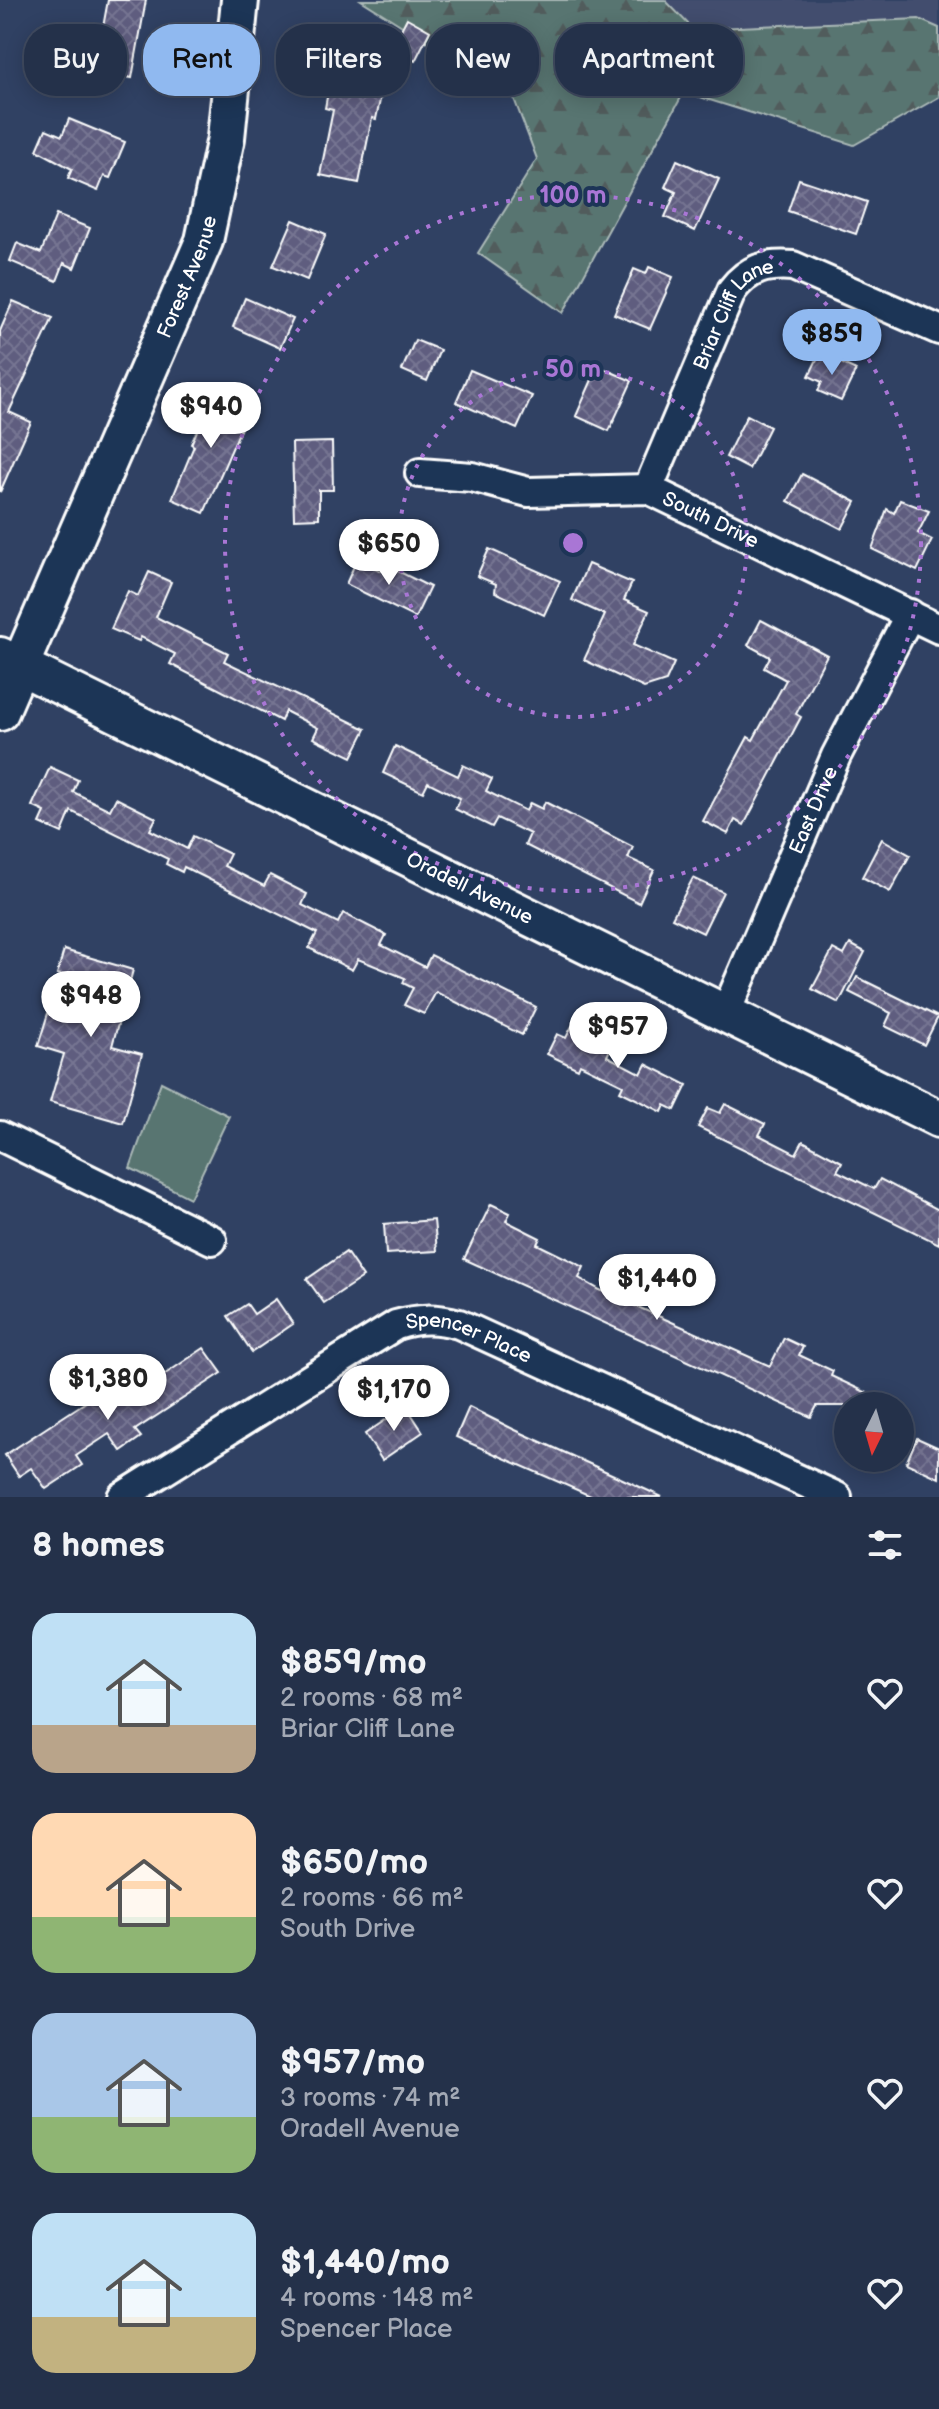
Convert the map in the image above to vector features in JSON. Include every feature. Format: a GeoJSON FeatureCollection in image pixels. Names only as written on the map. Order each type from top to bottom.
{"type":"FeatureCollection","features":[{"type":"Feature","properties":{"kind":"main road","name":"Forest Avenue"},"geometry":{"type":"LineString","coordinates":[[0,712],[11,661],[204,241],[226,138],[240,0]]}},
{"type":"Feature","properties":{"kind":"main road","name":"Oradell Avenue"},"geometry":{"type":"LineString","coordinates":[[11,661],[939,1119]]}},
{"type":"Feature","properties":{"kind":"street","name":"Briar Cliff Lane"},"geometry":{"type":"LineString","coordinates":[[648,489],[732,290],[743,276],[755,269],[773,264],[793,266],[939,330]]}},
{"type":"Feature","properties":{"kind":"street","name":"South Drive"},"geometry":{"type":"LineString","coordinates":[[420,473],[472,477],[528,492],[648,489],[939,629]]}},
{"type":"Feature","properties":{"kind":"street","name":"East Drive"},"geometry":{"type":"LineString","coordinates":[[726,1012],[836,756],[910,614]]}},
{"type":"Feature","properties":{"kind":"street"},"geometry":{"type":"LineString","coordinates":[[0,1136],[212,1240]]}},
{"type":"Feature","properties":{"kind":"street","name":"Spencer Place"},"geometry":{"type":"LineString","coordinates":[[122,1497],[396,1325],[415,1319],[438,1318],[459,1324],[837,1497]]}},
{"type":"Feature","properties":{"kind":"shaded area"},"geometry":{"type":"Polygon","coordinates":[[[665,0],[939,0],[939,28],[919,19],[743,28],[743,24],[687,24],[665,0]]]}},
{"type":"Feature","properties":{"kind":"green space"},"geometry":{"type":"Polygon","coordinates":[[[361,0],[665,0],[688,24],[555,24],[555,96],[682,96],[563,313],[478,253],[537,159],[513,96],[539,96],[539,24],[426,24],[426,41],[410,31],[410,24],[399,24],[361,0]]]}},
{"type":"Feature","properties":{"kind":"green space"},"geometry":{"type":"Polygon","coordinates":[[[919,19],[939,28],[939,97],[854,145],[697,96],[743,96],[743,27],[919,19]]]}},
{"type":"Feature","properties":{"kind":"green space"},"geometry":{"type":"Polygon","coordinates":[[[161,1082],[229,1116],[190,1198],[130,1168],[161,1082]]]}},
{"type":"Feature","properties":{"kind":"building"},"geometry":{"type":"Polygon","coordinates":[[[108,0],[146,0],[132,78],[127,77],[127,24],[104,24],[108,0]]]}},
{"type":"Feature","properties":{"kind":"building"},"geometry":{"type":"Polygon","coordinates":[[[407,18],[426,29],[426,39],[415,61],[410,58],[410,24],[404,24],[407,18]]]}},
{"type":"Feature","properties":{"kind":"building"},"geometry":{"type":"Polygon","coordinates":[[[327,96],[381,96],[376,119],[372,118],[359,183],[320,175],[333,110],[325,108],[327,96]]]}},
{"type":"Feature","properties":{"kind":"building"},"geometry":{"type":"Polygon","coordinates":[[[69,119],[125,142],[110,178],[104,176],[98,191],[68,178],[72,169],[37,150],[46,129],[62,136],[69,119]]]}},
{"type":"Feature","properties":{"kind":"building"},"geometry":{"type":"Polygon","coordinates":[[[677,160],[719,179],[695,231],[665,217],[676,192],[665,187],[677,160]]]}},
{"type":"Feature","properties":{"kind":"building"},"geometry":{"type":"Polygon","coordinates":[[[799,179],[867,202],[856,234],[788,211],[799,179]]]}},
{"type":"Feature","properties":{"kind":"building"},"geometry":{"type":"Polygon","coordinates":[[[56,215],[90,228],[74,268],[64,263],[57,281],[10,261],[17,243],[41,253],[56,215]]]}},
{"type":"Feature","properties":{"kind":"building"},"geometry":{"type":"Polygon","coordinates":[[[293,220],[326,234],[307,280],[273,266],[293,220]]]}},
{"type":"Feature","properties":{"kind":"building"},"geometry":{"type":"Polygon","coordinates":[[[649,267],[673,277],[650,329],[614,314],[634,269],[646,274],[649,267]]]}},
{"type":"Feature","properties":{"kind":"building"},"geometry":{"type":"Polygon","coordinates":[[[245,298],[293,319],[280,348],[233,327],[245,298]]]}},
{"type":"Feature","properties":{"kind":"building"},"geometry":{"type":"Polygon","coordinates":[[[13,301],[53,318],[9,412],[31,422],[0,492],[0,331],[13,301]]]}},
{"type":"Feature","properties":{"kind":"building"},"geometry":{"type":"Polygon","coordinates":[[[415,340],[440,350],[427,381],[402,370],[415,340]]]}},
{"type":"Feature","properties":{"kind":"building"},"geometry":{"type":"Polygon","coordinates":[[[820,353],[856,370],[841,401],[818,391],[822,382],[809,376],[820,353]]]}},
{"type":"Feature","properties":{"kind":"building"},"geometry":{"type":"Polygon","coordinates":[[[598,366],[632,381],[609,431],[576,416],[598,366]]]}},
{"type":"Feature","properties":{"kind":"building"},"geometry":{"type":"Polygon","coordinates":[[[470,370],[532,396],[517,429],[456,402],[470,370]]]}},
{"type":"Feature","properties":{"kind":"building"},"geometry":{"type":"Polygon","coordinates":[[[216,389],[251,405],[204,513],[172,499],[194,446],[191,444],[216,389]]]}},
{"type":"Feature","properties":{"kind":"building"},"geometry":{"type":"Polygon","coordinates":[[[747,415],[770,427],[749,469],[726,457],[747,415]]]}},
{"type":"Feature","properties":{"kind":"building"},"geometry":{"type":"Polygon","coordinates":[[[332,442],[333,490],[319,490],[319,518],[294,519],[292,443],[332,442]]]}},
{"type":"Feature","properties":{"kind":"building"},"geometry":{"type":"Polygon","coordinates":[[[802,474],[856,502],[842,529],[788,501],[802,474]]]}},
{"type":"Feature","properties":{"kind":"building"},"geometry":{"type":"Polygon","coordinates":[[[900,500],[929,511],[918,533],[932,540],[917,571],[872,549],[887,509],[894,513],[900,500]]]}},
{"type":"Feature","properties":{"kind":"building"},"geometry":{"type":"Polygon","coordinates":[[[489,549],[560,581],[544,615],[495,592],[496,584],[477,576],[489,549]]]}},
{"type":"Feature","properties":{"kind":"building"},"geometry":{"type":"Polygon","coordinates":[[[357,559],[381,571],[384,564],[430,587],[415,618],[346,584],[357,559]]]}},
{"type":"Feature","properties":{"kind":"building"},"geometry":{"type":"Polygon","coordinates":[[[588,564],[632,583],[624,600],[649,611],[633,645],[674,663],[666,681],[644,688],[584,660],[605,615],[572,600],[588,564]]]}},
{"type":"Feature","properties":{"kind":"building"},"geometry":{"type":"Polygon","coordinates":[[[149,572],[171,582],[156,617],[228,653],[224,661],[366,729],[352,757],[313,738],[318,728],[285,711],[281,721],[170,664],[175,654],[141,637],[139,641],[111,629],[128,591],[138,596],[149,572]]]}},
{"type":"Feature","properties":{"kind":"building"},"geometry":{"type":"Polygon","coordinates":[[[761,620],[827,655],[796,714],[801,717],[744,825],[735,820],[728,834],[703,821],[748,737],[753,740],[786,680],[764,668],[770,657],[748,645],[761,620]]]}},
{"type":"Feature","properties":{"kind":"building"},"geometry":{"type":"Polygon","coordinates":[[[395,746],[458,776],[463,765],[492,779],[486,791],[526,811],[530,803],[542,809],[545,802],[633,847],[628,858],[654,870],[639,903],[525,845],[530,834],[497,818],[492,827],[455,809],[460,798],[428,782],[423,792],[383,773],[395,746]]]}},
{"type":"Feature","properties":{"kind":"building"},"geometry":{"type":"Polygon","coordinates":[[[50,767],[78,780],[73,792],[110,810],[116,798],[156,818],[150,830],[187,849],[193,836],[230,854],[224,866],[264,886],[270,875],[307,894],[302,905],[338,923],[343,913],[386,935],[381,945],[425,967],[431,955],[536,1007],[522,1035],[436,992],[424,1014],[404,1005],[413,988],[403,983],[405,978],[358,959],[352,970],[309,948],[317,933],[184,867],[182,872],[166,864],[168,859],[71,811],[62,833],[40,823],[45,812],[32,806],[50,767]]]}},
{"type":"Feature","properties":{"kind":"building"},"geometry":{"type":"Polygon","coordinates":[[[882,839],[910,855],[890,892],[862,877],[882,839]]]}},
{"type":"Feature","properties":{"kind":"building"},"geometry":{"type":"Polygon","coordinates":[[[693,878],[723,892],[703,933],[672,918],[693,878]]]}},
{"type":"Feature","properties":{"kind":"building"},"geometry":{"type":"Polygon","coordinates":[[[850,944],[865,952],[839,1003],[812,989],[833,949],[844,955],[850,944]]]}},
{"type":"Feature","properties":{"kind":"building"},"geometry":{"type":"Polygon","coordinates":[[[64,950],[133,970],[112,1046],[142,1054],[123,1123],[50,1102],[64,1054],[38,1046],[49,1010],[59,1013],[69,977],[57,974],[64,950]]]}},
{"type":"Feature","properties":{"kind":"building"},"geometry":{"type":"Polygon","coordinates":[[[857,977],[938,1017],[924,1045],[885,1026],[891,1013],[849,992],[857,977]]]}},
{"type":"Feature","properties":{"kind":"building"},"geometry":{"type":"Polygon","coordinates":[[[572,1026],[612,1045],[607,1056],[641,1074],[646,1064],[687,1085],[675,1110],[665,1105],[662,1112],[620,1091],[623,1085],[580,1064],[578,1069],[547,1054],[557,1034],[566,1038],[572,1026]]]}},
{"type":"Feature","properties":{"kind":"building"},"geometry":{"type":"Polygon","coordinates":[[[725,1104],[765,1124],[759,1135],[796,1154],[803,1141],[842,1162],[837,1171],[874,1189],[880,1179],[939,1210],[939,1244],[698,1127],[708,1108],[720,1113],[725,1104]]]}},
{"type":"Feature","properties":{"kind":"building"},"geometry":{"type":"Polygon","coordinates":[[[491,1204],[510,1213],[506,1221],[540,1238],[537,1244],[584,1267],[579,1278],[600,1290],[770,1366],[784,1338],[803,1347],[799,1355],[833,1371],[831,1376],[865,1392],[834,1392],[834,1406],[817,1406],[811,1417],[464,1259],[491,1204]]]}},
{"type":"Feature","properties":{"kind":"building"},"geometry":{"type":"Polygon","coordinates":[[[434,1220],[437,1251],[386,1254],[384,1224],[434,1220]]]}},
{"type":"Feature","properties":{"kind":"building"},"geometry":{"type":"Polygon","coordinates":[[[346,1252],[363,1277],[324,1303],[307,1279],[346,1252]]]}},
{"type":"Feature","properties":{"kind":"building"},"geometry":{"type":"Polygon","coordinates":[[[276,1299],[293,1324],[252,1352],[228,1316],[247,1304],[254,1314],[276,1299]]]}},
{"type":"Feature","properties":{"kind":"building"},"geometry":{"type":"Polygon","coordinates":[[[204,1348],[222,1373],[135,1430],[141,1437],[121,1451],[109,1434],[76,1456],[82,1465],[46,1489],[31,1468],[19,1476],[5,1455],[101,1392],[113,1409],[204,1348]]]}},
{"type":"Feature","properties":{"kind":"building"},"geometry":{"type":"Polygon","coordinates":[[[406,1406],[423,1432],[382,1460],[365,1434],[406,1406]]]}},
{"type":"Feature","properties":{"kind":"building"},"geometry":{"type":"Polygon","coordinates":[[[469,1407],[662,1497],[593,1497],[456,1437],[469,1407]]]}},
{"type":"Feature","properties":{"kind":"building"},"geometry":{"type":"Polygon","coordinates":[[[917,1438],[939,1448],[939,1478],[914,1467],[917,1438]]]}}]}
